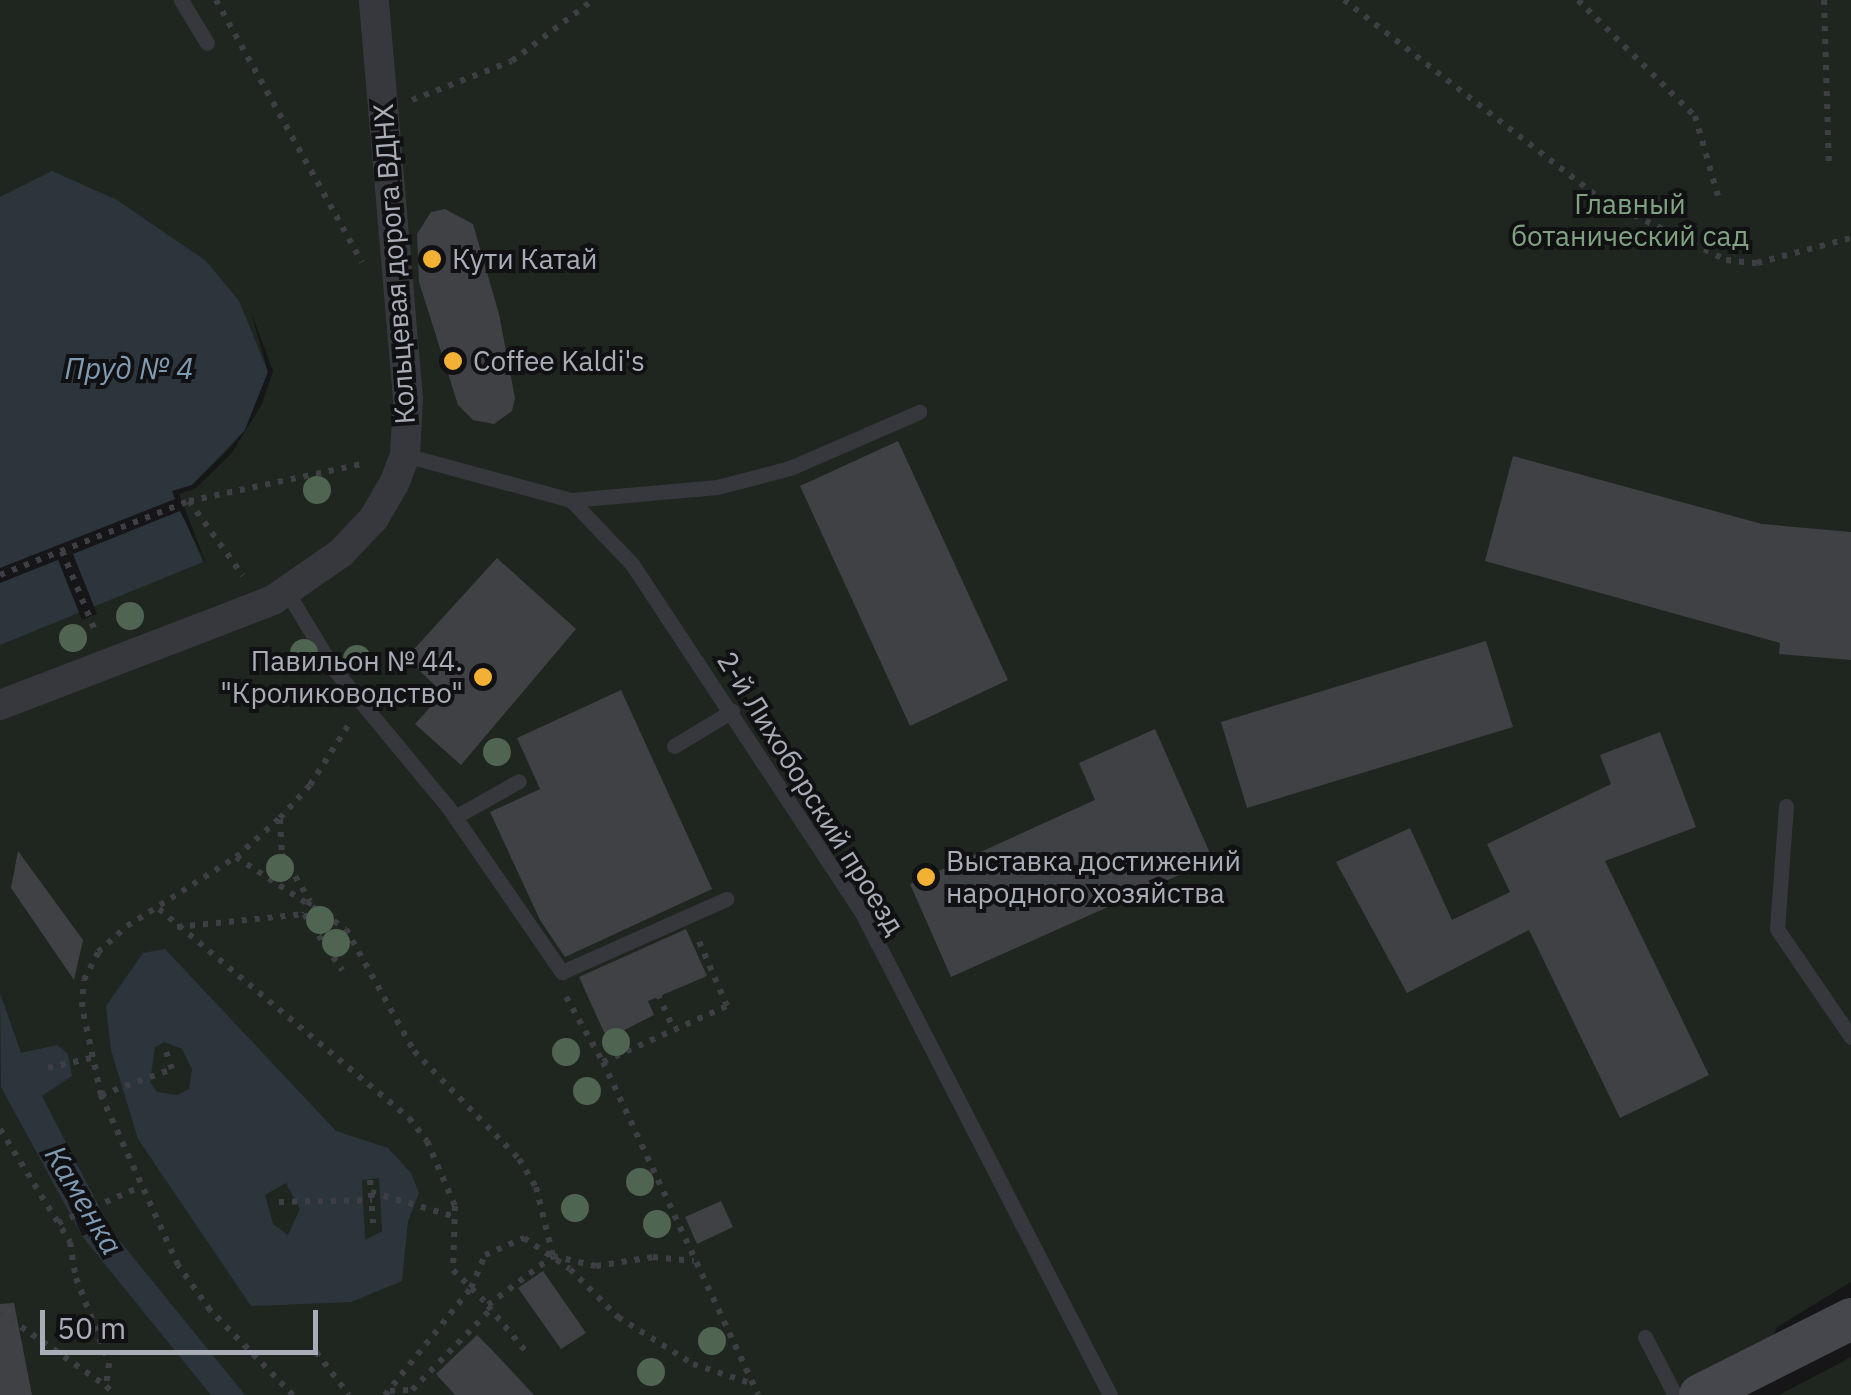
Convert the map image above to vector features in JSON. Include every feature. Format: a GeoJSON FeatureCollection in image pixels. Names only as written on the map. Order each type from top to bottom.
{"type":"FeatureCollection","features":[{"type":"Feature","properties":{"kind":"main road"},"geometry":{"type":"LineString","coordinates":[[1700,1395],[1851,1320]]}},
{"type":"Feature","properties":{"kind":"street","name":"Кольцевая дорога ВДНХ"},"geometry":{"type":"LineString","coordinates":[[0,705],[286,592],[341,553],[374,518],[405,455],[408,399],[374,0]]}},
{"type":"Feature","properties":{"kind":"lane"},"geometry":{"type":"LineString","coordinates":[[182,0],[206,43]]}},
{"type":"Feature","properties":{"kind":"lane"},"geometry":{"type":"LineString","coordinates":[[405,455],[572,500],[717,487],[790,468],[919,412]]}},
{"type":"Feature","properties":{"kind":"lane","name":"2-й Лихоборский проезд"},"geometry":{"type":"LineString","coordinates":[[572,500],[632,564],[861,911],[1110,1395]]}},
{"type":"Feature","properties":{"kind":"lane"},"geometry":{"type":"LineString","coordinates":[[286,592],[332,668],[455,817],[562,972],[726,899]]}},
{"type":"Feature","properties":{"kind":"lane"},"geometry":{"type":"LineString","coordinates":[[674,746],[732,711]]}},
{"type":"Feature","properties":{"kind":"lane"},"geometry":{"type":"LineString","coordinates":[[455,817],[520,781]]}},
{"type":"Feature","properties":{"kind":"lane"},"geometry":{"type":"LineString","coordinates":[[1786,806],[1777,928],[1851,1037]]}},
{"type":"Feature","properties":{"kind":"lane"},"geometry":{"type":"LineString","coordinates":[[1644,1338],[1675,1395]]}},
{"type":"Feature","properties":{"kind":"path"},"geometry":{"type":"LineString","coordinates":[[216,0],[373,280]]}},
{"type":"Feature","properties":{"kind":"path"},"geometry":{"type":"LineString","coordinates":[[410,100],[512,61],[593,0]]}},
{"type":"Feature","properties":{"kind":"path"},"geometry":{"type":"LineString","coordinates":[[1344,0],[1599,198],[1726,260],[1757,263],[1851,238]]}},
{"type":"Feature","properties":{"kind":"path"},"geometry":{"type":"LineString","coordinates":[[1578,0],[1695,116],[1718,196]]}},
{"type":"Feature","properties":{"kind":"path"},"geometry":{"type":"LineString","coordinates":[[1824,0],[1829,165]]}},
{"type":"Feature","properties":{"kind":"path"},"geometry":{"type":"LineString","coordinates":[[0,575],[189,501],[320,473]]}},
{"type":"Feature","properties":{"kind":"path"},"geometry":{"type":"LineString","coordinates":[[189,501],[243,576]]}},
{"type":"Feature","properties":{"kind":"path"},"geometry":{"type":"LineString","coordinates":[[62,551],[94,628]]}},
{"type":"Feature","properties":{"kind":"path"},"geometry":{"type":"LineString","coordinates":[[294,1395],[192,1287],[140,1188],[101,1095],[91,1058],[84,980],[98,952],[236,856],[280,818],[310,785],[353,718],[363,729]]}},
{"type":"Feature","properties":{"kind":"path"},"geometry":{"type":"LineString","coordinates":[[280,818],[282,854],[310,901]]}},
{"type":"Feature","properties":{"kind":"path"},"geometry":{"type":"LineString","coordinates":[[236,856],[310,901],[358,945],[414,1051],[518,1159],[536,1187],[553,1256]]}},
{"type":"Feature","properties":{"kind":"path"},"geometry":{"type":"LineString","coordinates":[[304,914],[310,901]]}},
{"type":"Feature","properties":{"kind":"path"},"geometry":{"type":"LineString","coordinates":[[159,909],[409,1118],[447,1180],[456,1218],[453,1270],[528,1354]]}},
{"type":"Feature","properties":{"kind":"path"},"geometry":{"type":"LineString","coordinates":[[176,927],[304,914]]}},
{"type":"Feature","properties":{"kind":"path"},"geometry":{"type":"LineString","coordinates":[[304,914],[342,970]]}},
{"type":"Feature","properties":{"kind":"path"},"geometry":{"type":"LineString","coordinates":[[604,1062],[727,1006],[689,918]]}},
{"type":"Feature","properties":{"kind":"path"},"geometry":{"type":"LineString","coordinates":[[561,990],[604,1062],[758,1395]]}},
{"type":"Feature","properties":{"kind":"path"},"geometry":{"type":"LineString","coordinates":[[658,994],[674,1030]]}},
{"type":"Feature","properties":{"kind":"path"},"geometry":{"type":"LineString","coordinates":[[101,1095],[172,1069],[166,1052]]}},
{"type":"Feature","properties":{"kind":"path"},"geometry":{"type":"LineString","coordinates":[[51,1067],[91,1058]]}},
{"type":"Feature","properties":{"kind":"path"},"geometry":{"type":"LineString","coordinates":[[0,1129],[58,1223],[109,1363],[106,1386]]}},
{"type":"Feature","properties":{"kind":"path"},"geometry":{"type":"LineString","coordinates":[[370,1180],[373,1223]]}},
{"type":"Feature","properties":{"kind":"path"},"geometry":{"type":"LineString","coordinates":[[58,1223],[100,1209],[140,1188]]}},
{"type":"Feature","properties":{"kind":"path"},"geometry":{"type":"LineString","coordinates":[[279,1202],[371,1196],[456,1218]]}},
{"type":"Feature","properties":{"kind":"path"},"geometry":{"type":"LineString","coordinates":[[388,1393],[471,1288],[497,1244],[524,1238],[553,1256],[618,1317],[693,1364],[753,1384]]}},
{"type":"Feature","properties":{"kind":"path"},"geometry":{"type":"LineString","coordinates":[[553,1256],[596,1266],[653,1257],[694,1261]]}},
{"type":"Feature","properties":{"kind":"path"},"geometry":{"type":"LineString","coordinates":[[388,1393],[412,1392],[454,1352],[489,1308],[553,1256]]}},
{"type":"Feature","properties":{"kind":"path"},"geometry":{"type":"LineString","coordinates":[[0,1312],[115,1395]]}},
{"type":"Feature","properties":{"kind":"path"},"geometry":{"type":"LineString","coordinates":[[316,1352],[349,1395]]}},
{"type":"Feature","properties":{"kind":"green space","name":"Выставка достижений народного хозяйства"},"geometry":{"type":"Polygon","coordinates":[[[0,0],[1851,0],[1851,1282],[1777,1327],[1768,1346],[1721,1362],[1666,1395],[0,1395],[0,0]]]}},
{"type":"Feature","properties":{"kind":"green space"},"geometry":{"type":"Polygon","coordinates":[[[1851,1357],[1851,1395],[1779,1395],[1851,1357]]]}},
{"type":"Feature","properties":{"kind":"water","name":"Пруд № 4"},"geometry":{"type":"Polygon","coordinates":[[[52,171],[117,200],[206,261],[239,301],[268,372],[245,430],[192,485],[173,492],[203,562],[0,645],[0,197],[52,171]]]}},
{"type":"Feature","properties":{"kind":"water"},"geometry":{"type":"Polygon","coordinates":[[[165,949],[336,1131],[388,1148],[411,1173],[419,1193],[408,1221],[402,1281],[351,1302],[251,1306],[138,1139],[111,1050],[106,1006],[143,953],[165,949]],[[165,1042],[155,1047],[150,1082],[157,1092],[177,1095],[189,1089],[192,1069],[182,1049],[165,1042]],[[379,1178],[362,1180],[365,1240],[382,1231],[379,1178]],[[286,1183],[265,1195],[273,1224],[288,1235],[300,1209],[286,1183]]]}},
{"type":"Feature","properties":{"kind":"water","name":"Каменка"},"geometry":{"type":"Polygon","coordinates":[[[0,993],[21,1053],[57,1045],[68,1054],[72,1076],[42,1096],[111,1230],[245,1395],[211,1395],[82,1236],[1,1087],[0,993]]]}},
{"type":"Feature","properties":{"kind":"pier"},"geometry":{"type":"Polygon","coordinates":[[[251,312],[273,371],[262,404],[231,454],[195,489],[179,494],[207,566],[180,511],[73,554],[97,614],[82,620],[58,560],[0,583],[0,568],[175,499],[172,491],[192,485],[227,451],[245,430],[268,372],[251,312]]]}},
{"type":"Feature","properties":{"kind":"pier"},"geometry":{"type":"Polygon","coordinates":[[[90,1194],[108,1226],[82,1236],[68,1203],[90,1194]]]}},
{"type":"Feature","properties":{"kind":"building"},"geometry":{"type":"Polygon","coordinates":[[[445,209],[473,224],[499,314],[515,398],[512,411],[494,424],[473,420],[458,405],[419,282],[417,234],[431,212],[445,209]]]}},
{"type":"Feature","properties":{"kind":"building"},"geometry":{"type":"Polygon","coordinates":[[[898,441],[1008,680],[910,726],[800,486],[898,441]]]}},
{"type":"Feature","properties":{"kind":"building"},"geometry":{"type":"Polygon","coordinates":[[[1513,456],[1762,524],[1851,532],[1851,660],[1779,654],[1780,643],[1485,561],[1513,456]]]}},
{"type":"Feature","properties":{"kind":"building","name":"Павильон № 44. \"Кролиководство\""},"geometry":{"type":"Polygon","coordinates":[[[497,558],[576,629],[461,765],[415,724],[443,693],[406,658],[497,558]]]}},
{"type":"Feature","properties":{"kind":"building"},"geometry":{"type":"Polygon","coordinates":[[[1486,641],[1513,727],[1247,808],[1221,722],[1486,641]]]}},
{"type":"Feature","properties":{"kind":"building"},"geometry":{"type":"Polygon","coordinates":[[[621,690],[712,889],[565,957],[540,920],[490,812],[540,789],[517,738],[621,690]]]}},
{"type":"Feature","properties":{"kind":"building"},"geometry":{"type":"Polygon","coordinates":[[[1155,729],[1213,860],[951,977],[910,884],[1095,800],[1079,763],[1155,729]]]}},
{"type":"Feature","properties":{"kind":"building"},"geometry":{"type":"Polygon","coordinates":[[[1660,732],[1696,827],[1605,861],[1709,1075],[1620,1118],[1529,930],[1407,993],[1336,862],[1410,828],[1452,920],[1510,892],[1487,844],[1611,784],[1600,755],[1660,732]]]}},
{"type":"Feature","properties":{"kind":"building"},"geometry":{"type":"Polygon","coordinates":[[[18,851],[83,940],[74,980],[11,888],[18,851]]]}},
{"type":"Feature","properties":{"kind":"building"},"geometry":{"type":"Polygon","coordinates":[[[686,929],[707,976],[648,1001],[654,1015],[607,1039],[579,977],[686,929]]]}},
{"type":"Feature","properties":{"kind":"building"},"geometry":{"type":"Polygon","coordinates":[[[721,1201],[733,1227],[697,1244],[685,1217],[721,1201]]]}},
{"type":"Feature","properties":{"kind":"building"},"geometry":{"type":"Polygon","coordinates":[[[543,1271],[586,1333],[561,1349],[518,1288],[543,1271]]]}},
{"type":"Feature","properties":{"kind":"building"},"geometry":{"type":"Polygon","coordinates":[[[14,1303],[32,1395],[0,1395],[0,1304],[14,1303]]]}},
{"type":"Feature","properties":{"kind":"building"},"geometry":{"type":"Polygon","coordinates":[[[477,1335],[534,1395],[455,1395],[436,1374],[477,1335]]]}},
{"type":"Feature","properties":{"kind":"place","name":"Кути Катай"},"geometry":{"type":"Point","coordinates":[432,259]}},
{"type":"Feature","properties":{"kind":"place","name":"Coffee Kaldi's"},"geometry":{"type":"Point","coordinates":[453,361]}},
{"type":"Feature","properties":{"kind":"place","name":"Павильон № 44. \"Кролиководство\""},"geometry":{"type":"Point","coordinates":[483,677]}},
{"type":"Feature","properties":{"kind":"place","name":"Выставка достижений народного хозяйства"},"geometry":{"type":"Point","coordinates":[926,877]}},
{"type":"Feature","properties":{"kind":"park label","name":"Главный ботанический сад"},"geometry":{"type":"Point","coordinates":[1630,220]}}]}
